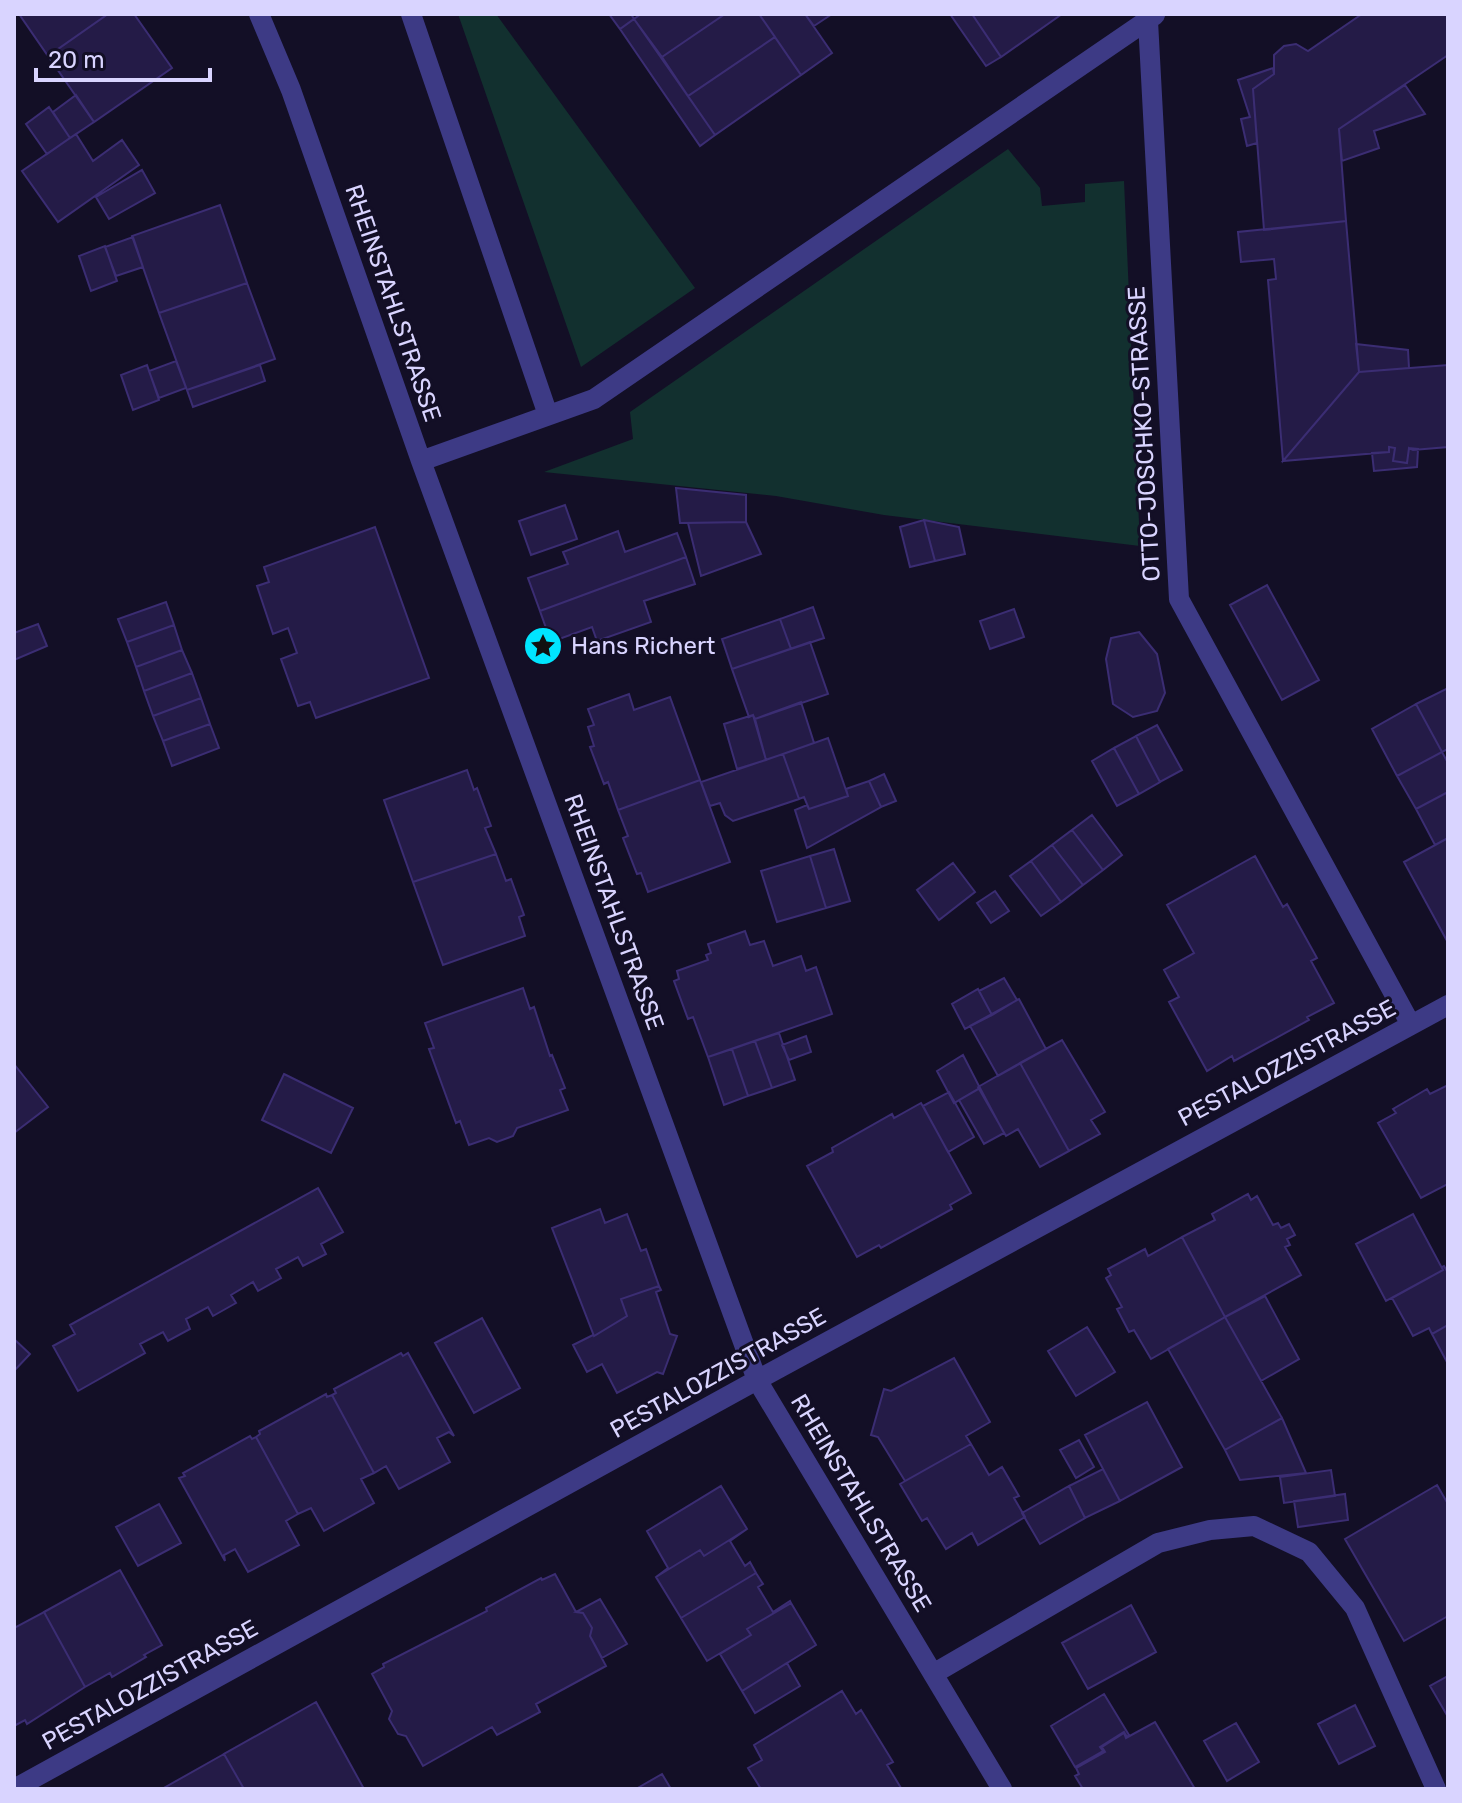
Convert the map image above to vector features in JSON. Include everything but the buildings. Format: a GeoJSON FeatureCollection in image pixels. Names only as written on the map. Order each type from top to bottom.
{"type":"FeatureCollection","features":[{"type":"Feature","properties":{"kind":"street","name":"RHEINSTAHLSTRASSE"},"geometry":{"type":"LineString","coordinates":[[259,14],[291,90],[421,461],[757,1380],[1002,1789]]}},
{"type":"Feature","properties":{"kind":"street"},"geometry":{"type":"LineString","coordinates":[[411,14],[548,415]]}},
{"type":"Feature","properties":{"kind":"street","name":"OTTO-JOSCHKO-STRASSE"},"geometry":{"type":"LineString","coordinates":[[421,461],[594,399],[1152,17]]}},
{"type":"Feature","properties":{"kind":"street","name":"OTTO-JOSCHKO-STRASSE"},"geometry":{"type":"LineString","coordinates":[[1152,17],[1179,599],[1411,1025]]}},
{"type":"Feature","properties":{"kind":"street","name":"PESTALOZZISTRASSE"},"geometry":{"type":"LineString","coordinates":[[14,1789],[757,1380],[1448,1005]]}},
{"type":"Feature","properties":{"kind":"street"},"geometry":{"type":"LineString","coordinates":[[933,1674],[1158,1543],[1210,1530],[1254,1526],[1309,1552],[1355,1608],[1436,1789]]}},
{"type":"Feature","properties":{"kind":"green space"},"geometry":{"type":"Polygon","coordinates":[[[458,14],[496,14],[695,288],[581,367],[458,14]]]}},
{"type":"Feature","properties":{"kind":"green space"},"geometry":{"type":"Polygon","coordinates":[[[1008,149],[1040,188],[1042,206],[1085,202],[1085,184],[1124,181],[1140,546],[884,515],[776,496],[544,472],[633,439],[630,412],[1008,149]]]}},
{"type":"Feature","properties":{"kind":"place","name":"Hans Richert"},"geometry":{"type":"Point","coordinates":[543,646]}}]}
